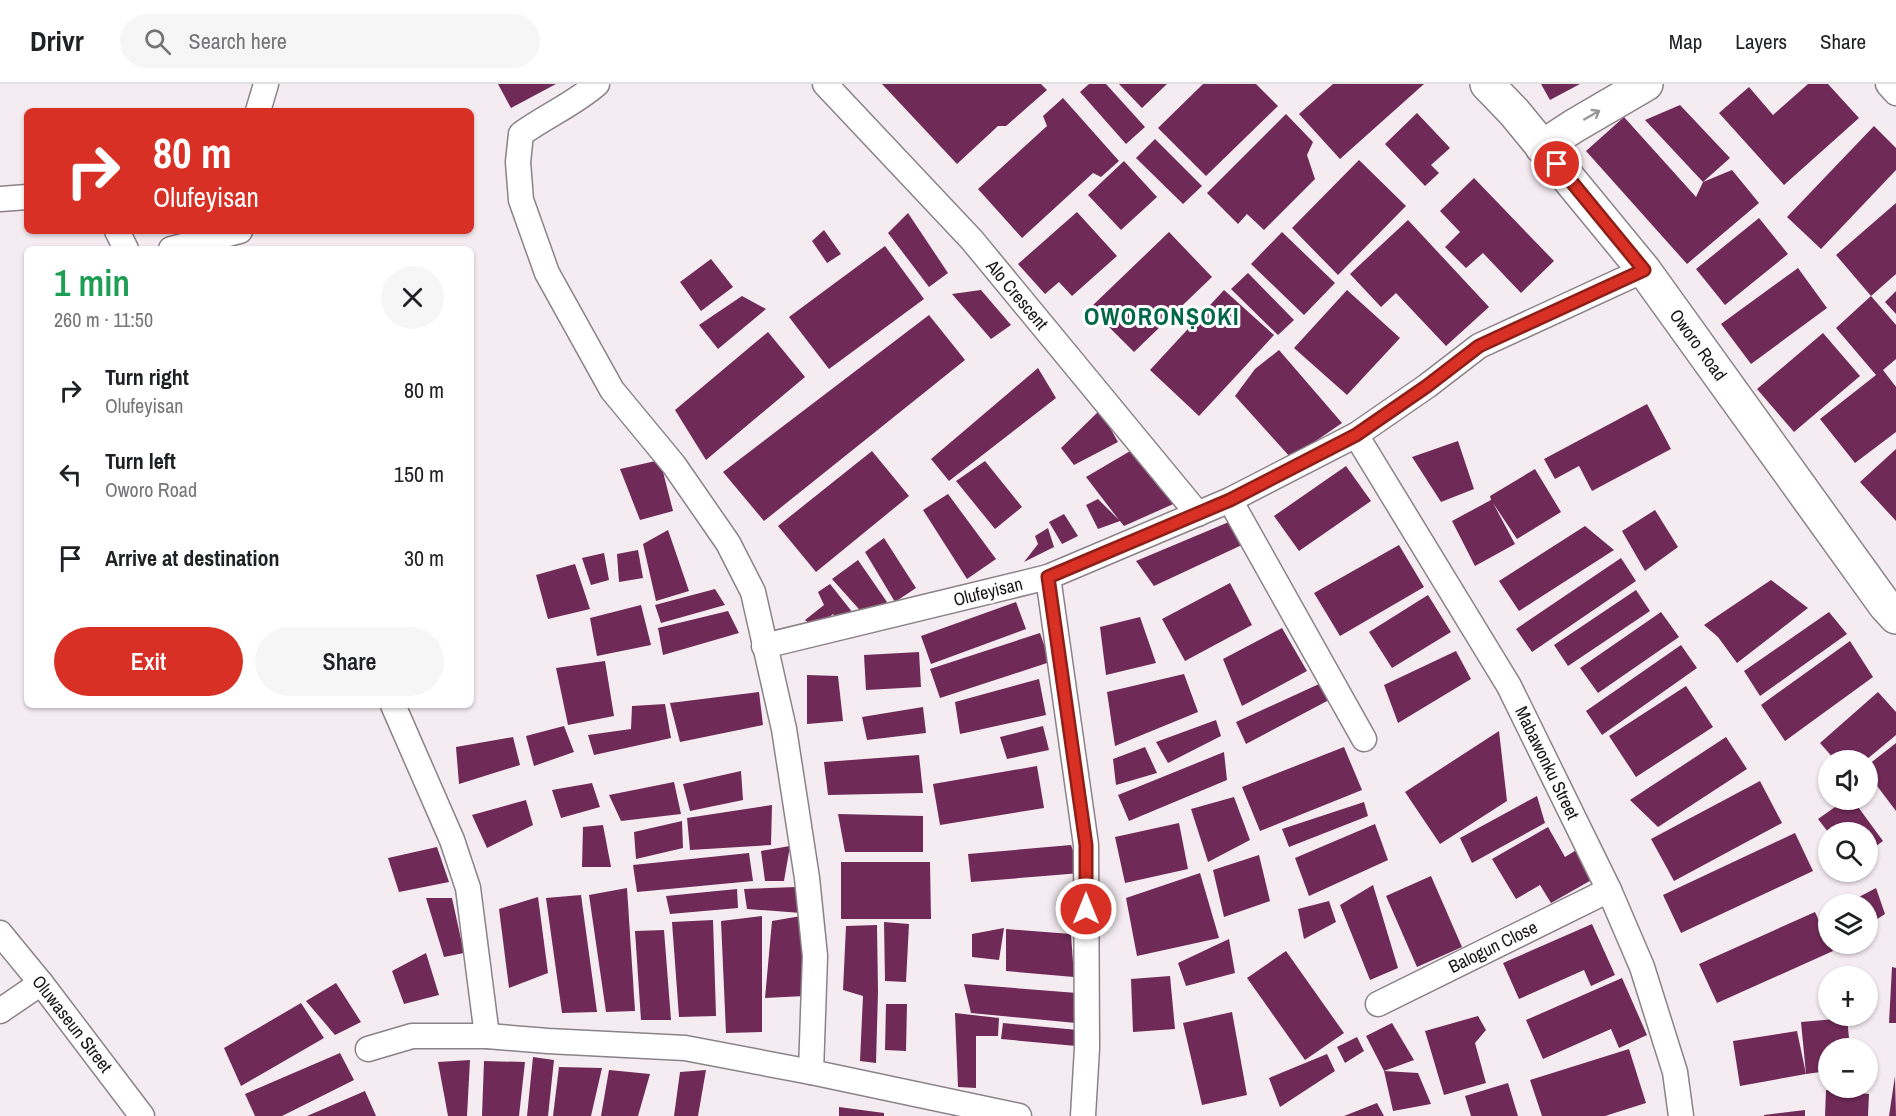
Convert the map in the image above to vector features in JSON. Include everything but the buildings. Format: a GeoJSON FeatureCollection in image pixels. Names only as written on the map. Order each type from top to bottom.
{"type":"FeatureCollection","features":[{"type":"Feature","properties":{"kind":"street"},"geometry":{"type":"LineString","coordinates":[[259,108],[266,84]]}},
{"type":"Feature","properties":{"kind":"street"},"geometry":{"type":"LineString","coordinates":[[597,84],[583,96],[540,120],[521,134],[518,162],[521,200],[547,273],[612,390],[674,465],[728,543],[753,592],[784,729],[807,878],[815,956],[811,1072]]}},
{"type":"Feature","properties":{"kind":"street","name":"Alo Crescent"},"geometry":{"type":"LineString","coordinates":[[825,84],[972,240],[1198,514]]}},
{"type":"Feature","properties":{"kind":"street","name":"Oworo Road"},"geometry":{"type":"LineString","coordinates":[[1487,84],[1644,270],[1892,606]]}},
{"type":"Feature","properties":{"kind":"street"},"geometry":{"type":"LineString","coordinates":[[1542,147],[1646,84]]}},
{"type":"Feature","properties":{"kind":"street"},"geometry":{"type":"LineString","coordinates":[[1888,84],[1896,93]]}},
{"type":"Feature","properties":{"kind":"street"},"geometry":{"type":"LineString","coordinates":[[0,199],[24,197]]}},
{"type":"Feature","properties":{"kind":"street"},"geometry":{"type":"LineString","coordinates":[[182,246],[228,234]]}},
{"type":"Feature","properties":{"kind":"street","name":"Olufeyisan"},"geometry":{"type":"LineString","coordinates":[[764,646],[1048,577],[1198,514],[1356,435],[1427,386],[1479,346],[1644,270]]}},
{"type":"Feature","properties":{"kind":"street","name":"Mabawonku Street"},"geometry":{"type":"LineString","coordinates":[[1356,435],[1509,686],[1609,890],[1649,988],[1675,1072],[1681,1116]]}},
{"type":"Feature","properties":{"kind":"street"},"geometry":{"type":"LineString","coordinates":[[1230,500],[1364,738]]}},
{"type":"Feature","properties":{"kind":"street"},"geometry":{"type":"LineString","coordinates":[[1048,577],[1086,845],[1087,1048],[1083,1116]]}},
{"type":"Feature","properties":{"kind":"street"},"geometry":{"type":"LineString","coordinates":[[394,708],[452,840],[468,888],[487,1036]]}},
{"type":"Feature","properties":{"kind":"street","name":"Balogun Close"},"geometry":{"type":"LineString","coordinates":[[1378,1004],[1609,890]]}},
{"type":"Feature","properties":{"kind":"street","name":"Oluwaseun Street"},"geometry":{"type":"LineString","coordinates":[[0,933],[142,1116]]}},
{"type":"Feature","properties":{"kind":"street"},"geometry":{"type":"LineString","coordinates":[[0,1011],[41,983]]}},
{"type":"Feature","properties":{"kind":"street"},"geometry":{"type":"LineString","coordinates":[[368,1049],[412,1036],[487,1036],[685,1048],[1019,1116]]}},
{"type":"Feature","properties":{"kind":"district","name":"OWORONṢOKI"},"geometry":{"type":"Point","coordinates":[1162,317]}},
{"type":"Feature","properties":{"kind":"route"},"geometry":{"type":"LineString","coordinates":[[1086,909],[1086,845],[1048,577],[1230,500],[1356,435],[1427,386],[1479,346],[1644,270],[1557,164]]}}]}
